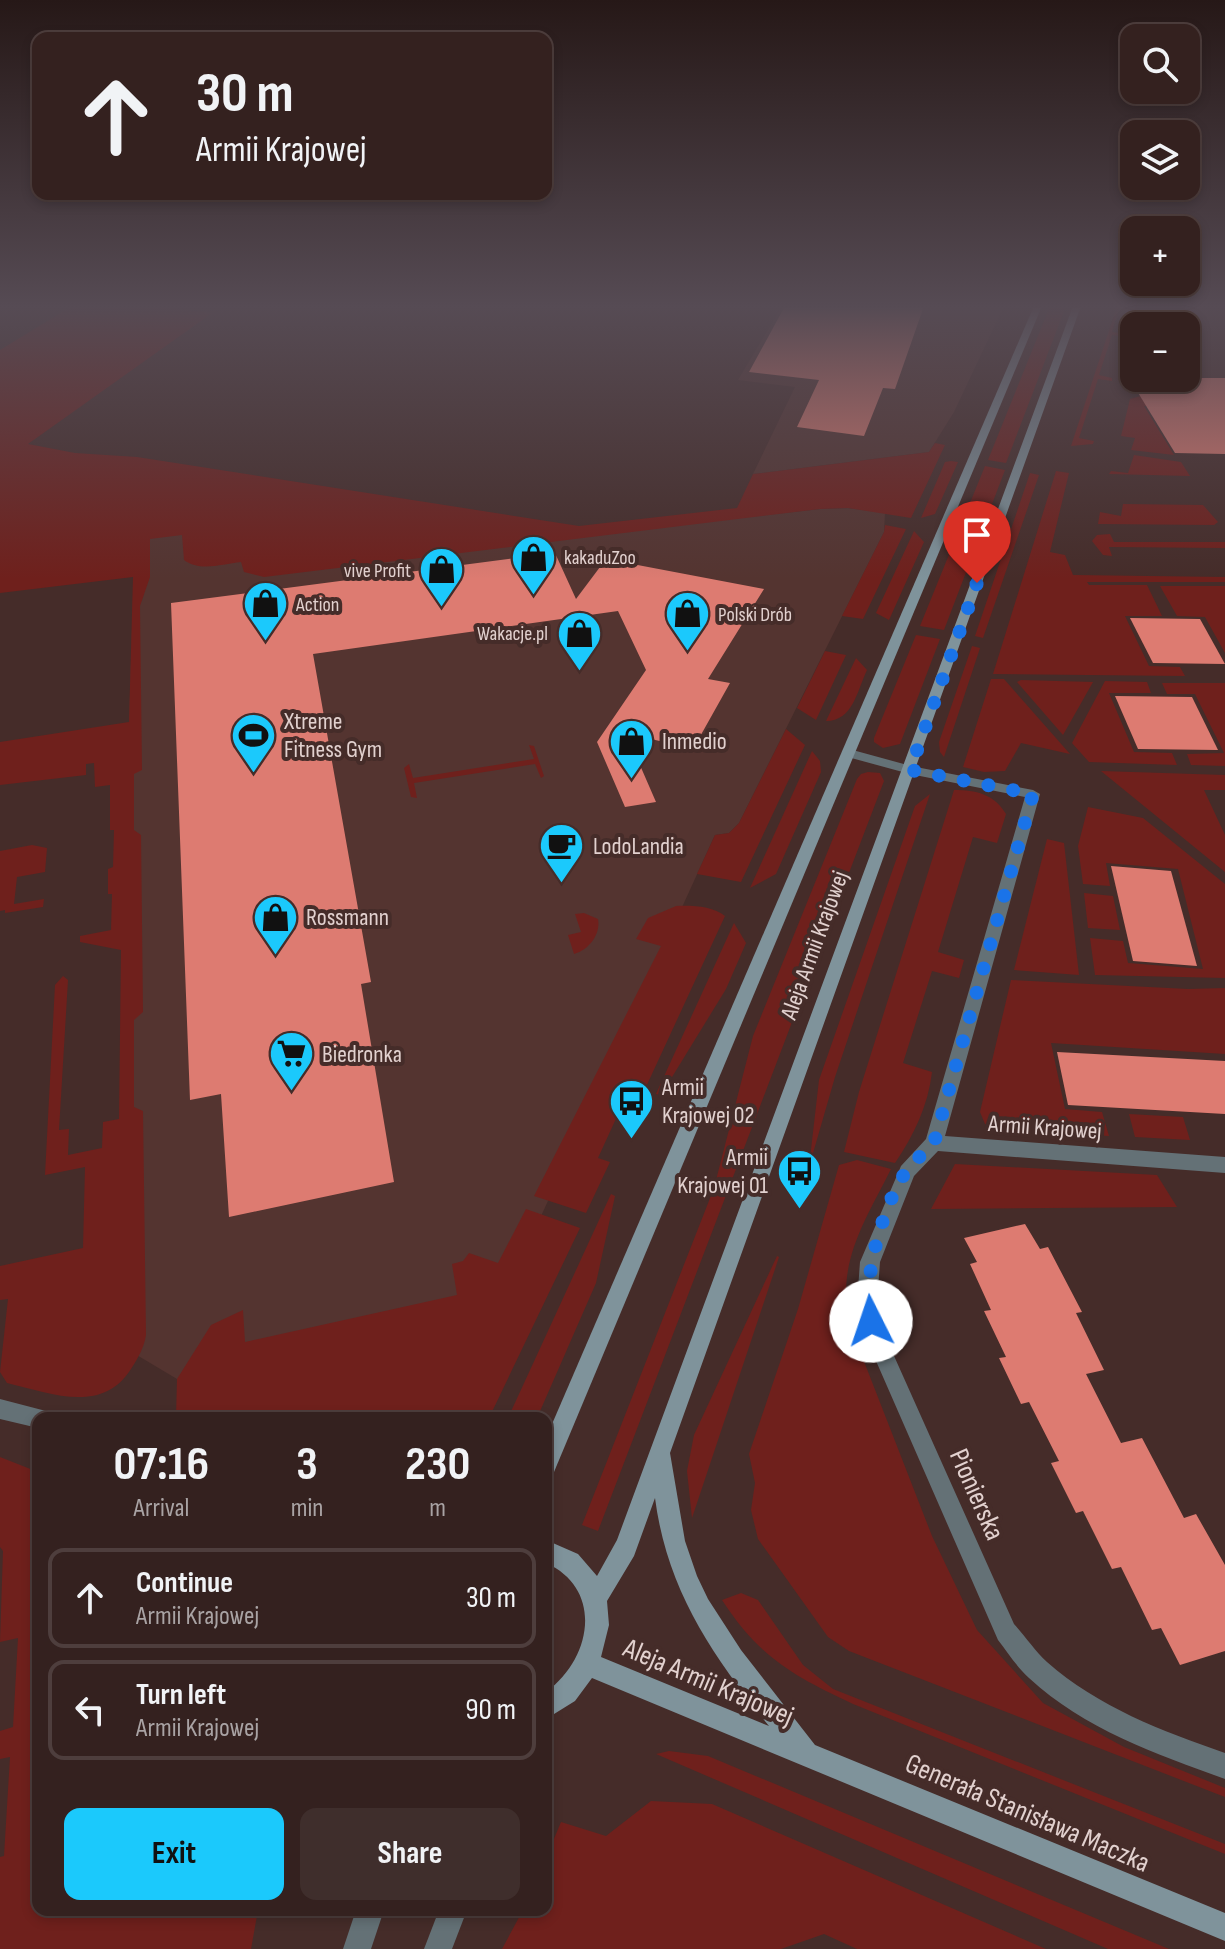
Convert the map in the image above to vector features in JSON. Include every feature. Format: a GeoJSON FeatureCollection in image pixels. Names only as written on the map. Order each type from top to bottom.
{"type":"FeatureCollection","features":[{"type":"Feature","properties":{"kind":"street","name":"Aleja Armii Krajowej"},"geometry":{"type":"LineString","coordinates":[[552,1450],[1000,397]]}},
{"type":"Feature","properties":{"kind":"street","name":"Aleja Armii Krajowej"},"geometry":{"type":"LineString","coordinates":[[594,1598],[608,1583],[620,1559],[1044,397]]}},
{"type":"Feature","properties":{"kind":"street"},"geometry":{"type":"LineString","coordinates":[[849,753],[910,770],[1033,794],[934,1143]]}},
{"type":"Feature","properties":{"kind":"street","name":"Armii Krajowej"},"geometry":{"type":"LineString","coordinates":[[934,1143],[1225,1165]]}},
{"type":"Feature","properties":{"kind":"street","name":"Pionierska"},"geometry":{"type":"LineString","coordinates":[[934,1143],[907,1171],[891,1205],[870,1262],[867,1303],[876,1338],[1006,1632],[1037,1670],[1089,1708],[1163,1744],[1225,1766]]}},
{"type":"Feature","properties":{"kind":"street"},"geometry":{"type":"LineString","coordinates":[[0,1409],[32,1417]]}},
{"type":"Feature","properties":{"kind":"street"},"geometry":{"type":"LineString","coordinates":[[660,1452],[674,1541],[686,1577],[721,1641],[807,1754]]}},
{"type":"Feature","properties":{"kind":"street"},"geometry":{"type":"LineString","coordinates":[[552,1554],[570,1563],[584,1580],[594,1598],[598,1631],[589,1664],[565,1695],[552,1703]]}},
{"type":"Feature","properties":{"kind":"street","name":"Aleja Armii Krajowej"},"geometry":{"type":"LineString","coordinates":[[589,1664],[807,1754]]}},
{"type":"Feature","properties":{"kind":"street","name":"Generała Stanisława Maczka"},"geometry":{"type":"LineString","coordinates":[[807,1754],[1225,1927]]}},
{"type":"Feature","properties":{"kind":"street"},"geometry":{"type":"LineString","coordinates":[[357,1949],[368,1916]]}},
{"type":"Feature","properties":{"kind":"street"},"geometry":{"type":"LineString","coordinates":[[438,1949],[451,1916]]}},
{"type":"Feature","properties":{"kind":"shaded area"},"geometry":{"type":"Polygon","coordinates":[[[0,397],[94,397],[28,444],[75,453],[137,457],[579,526],[737,508],[753,474],[929,452],[935,443],[945,445],[911,518],[848,508],[820,509],[264,577],[244,572],[241,562],[211,566],[190,564],[184,560],[182,535],[150,539],[150,577],[140,606],[142,770],[134,774],[134,830],[141,835],[143,1012],[134,1020],[134,1107],[143,1111],[146,1335],[138,1357],[119,1383],[105,1392],[90,1396],[57,1395],[7,1383],[0,1372],[8,1299],[0,1300],[0,1266],[83,1248],[85,1167],[45,1175],[55,985],[63,976],[68,980],[59,1130],[69,1129],[68,1155],[102,1148],[103,1122],[119,1119],[121,950],[80,942],[80,936],[111,930],[112,894],[108,894],[108,869],[113,867],[114,830],[110,830],[110,785],[95,787],[94,763],[86,764],[86,775],[0,785],[0,742],[129,722],[133,577],[0,593],[0,397]]]}},
{"type":"Feature","properties":{"kind":"shaded area"},"geometry":{"type":"Polygon","coordinates":[[[790,397],[961,397],[929,452],[753,474],[790,397]]]}},
{"type":"Feature","properties":{"kind":"shaded area"},"geometry":{"type":"Polygon","coordinates":[[[1013,397],[1031,397],[1006,463],[988,460],[1013,397]]]}},
{"type":"Feature","properties":{"kind":"shaded area"},"geometry":{"type":"Polygon","coordinates":[[[1087,397],[1092,397],[1079,438],[1094,441],[1093,444],[1071,446],[1087,397]]]}},
{"type":"Feature","properties":{"kind":"shaded area"},"geometry":{"type":"Polygon","coordinates":[[[1152,397],[1188,406],[1144,406],[1174,455],[1131,450],[1135,438],[1121,436],[1130,399],[1152,397]]]}},
{"type":"Feature","properties":{"kind":"shaded area"},"geometry":{"type":"Polygon","coordinates":[[[1134,455],[1181,462],[1190,476],[1109,474],[1111,471],[1128,473],[1134,455]]]}},
{"type":"Feature","properties":{"kind":"shaded area"},"geometry":{"type":"Polygon","coordinates":[[[945,462],[958,462],[935,514],[921,518],[945,462]]]}},
{"type":"Feature","properties":{"kind":"shaded area"},"geometry":{"type":"Polygon","coordinates":[[[137,464],[571,537],[820,509],[848,508],[885,513],[884,532],[739,823],[729,833],[715,835],[542,1214],[509,1269],[476,1412],[429,1412],[177,1379],[125,1348],[129,723],[137,464]]]}},
{"type":"Feature","properties":{"kind":"shaded area"},"geometry":{"type":"Polygon","coordinates":[[[985,466],[1005,470],[944,630],[920,626],[985,466]]]}},
{"type":"Feature","properties":{"kind":"shaded area"},"geometry":{"type":"Polygon","coordinates":[[[1056,471],[1069,473],[1050,552],[1065,555],[1073,575],[1225,577],[1225,582],[1087,582],[1089,585],[1147,585],[1162,616],[1125,616],[1149,666],[1180,667],[1185,676],[993,674],[1056,471]]]}},
{"type":"Feature","properties":{"kind":"shaded area"},"geometry":{"type":"Polygon","coordinates":[[[1030,473],[1039,475],[983,638],[975,636],[1030,473]]]}},
{"type":"Feature","properties":{"kind":"shaded area"},"geometry":{"type":"Polygon","coordinates":[[[1123,504],[1203,505],[1218,522],[1214,525],[1098,524],[1100,512],[1121,516],[1123,504]]]}},
{"type":"Feature","properties":{"kind":"shaded area"},"geometry":{"type":"Polygon","coordinates":[[[885,525],[906,529],[863,619],[842,616],[884,532],[885,525]]]}},
{"type":"Feature","properties":{"kind":"shaded area"},"geometry":{"type":"Polygon","coordinates":[[[914,531],[924,542],[889,620],[876,613],[914,531]]]}},
{"type":"Feature","properties":{"kind":"shaded area"},"geometry":{"type":"Polygon","coordinates":[[[1110,534],[1114,542],[1225,542],[1225,548],[1109,547],[1112,556],[1103,555],[1092,541],[1097,535],[1110,534]]]}},
{"type":"Feature","properties":{"kind":"shaded area"},"geometry":{"type":"Polygon","coordinates":[[[1160,586],[1225,586],[1225,653],[1205,617],[1177,616],[1160,586]]]}},
{"type":"Feature","properties":{"kind":"shaded area"},"geometry":{"type":"Polygon","coordinates":[[[916,635],[940,639],[900,744],[883,748],[874,742],[874,738],[916,635]]]}},
{"type":"Feature","properties":{"kind":"shaded area"},"geometry":{"type":"Polygon","coordinates":[[[972,646],[980,648],[944,757],[939,742],[972,646]]]}},
{"type":"Feature","properties":{"kind":"shaded area"},"geometry":{"type":"Polygon","coordinates":[[[825,651],[846,655],[816,720],[797,708],[825,651]]]}},
{"type":"Feature","properties":{"kind":"shaded area"},"geometry":{"type":"Polygon","coordinates":[[[856,658],[867,670],[857,695],[842,716],[826,721],[856,658]]]}},
{"type":"Feature","properties":{"kind":"shaded area"},"geometry":{"type":"Polygon","coordinates":[[[991,679],[1004,679],[1070,754],[1021,743],[1005,771],[984,772],[963,767],[991,679]]]}},
{"type":"Feature","properties":{"kind":"shaded area"},"geometry":{"type":"Polygon","coordinates":[[[1105,681],[1147,682],[1151,693],[1109,693],[1134,752],[1172,753],[1177,765],[1089,762],[1072,743],[1105,681]]]}},
{"type":"Feature","properties":{"kind":"shaded area"},"geometry":{"type":"Polygon","coordinates":[[[1017,682],[1093,682],[1063,735],[1017,682]]]}},
{"type":"Feature","properties":{"kind":"shaded area"},"geometry":{"type":"Polygon","coordinates":[[[1162,683],[1225,683],[1225,766],[1191,765],[1187,754],[1224,753],[1195,694],[1167,694],[1162,683]]]}},
{"type":"Feature","properties":{"kind":"shaded area"},"geometry":{"type":"Polygon","coordinates":[[[786,729],[805,745],[741,882],[697,874],[715,835],[729,833],[739,823],[786,729]]]}},
{"type":"Feature","properties":{"kind":"shaded area"},"geometry":{"type":"Polygon","coordinates":[[[529,745],[534,746],[544,776],[541,778],[535,764],[414,783],[417,798],[411,797],[404,768],[409,764],[413,778],[534,759],[529,745]]]}},
{"type":"Feature","properties":{"kind":"shaded area"},"geometry":{"type":"Polygon","coordinates":[[[812,751],[820,761],[821,772],[776,874],[750,888],[812,751]]]}},
{"type":"Feature","properties":{"kind":"shaded area"},"geometry":{"type":"Polygon","coordinates":[[[1101,771],[1225,775],[1225,790],[1204,790],[1225,835],[1225,872],[1101,771]]]}},
{"type":"Feature","properties":{"kind":"shaded area"},"geometry":{"type":"Polygon","coordinates":[[[868,772],[880,773],[884,781],[598,1531],[582,1525],[714,1188],[753,1036],[857,779],[868,772]]]}},
{"type":"Feature","properties":{"kind":"shaded area"},"geometry":{"type":"Polygon","coordinates":[[[954,790],[984,794],[1006,814],[997,843],[973,837],[938,952],[964,960],[959,978],[932,971],[903,1063],[932,1072],[924,1108],[895,1163],[844,1152],[859,1092],[954,790]]]}},
{"type":"Feature","properties":{"kind":"shaded area"},"geometry":{"type":"Polygon","coordinates":[[[930,794],[835,1077],[809,1167],[819,1080],[915,806],[930,794]]]}},
{"type":"Feature","properties":{"kind":"shaded area"},"geometry":{"type":"Polygon","coordinates":[[[1088,807],[1143,818],[1225,884],[1225,978],[1095,975],[1090,938],[1123,941],[1128,963],[1203,969],[1178,869],[1106,863],[1110,886],[1083,884],[1078,846],[1088,807]]]}},
{"type":"Feature","properties":{"kind":"shaded area"},"geometry":{"type":"Polygon","coordinates":[[[1047,839],[1064,843],[1079,975],[1014,970],[1047,839]]]}},
{"type":"Feature","properties":{"kind":"shaded area"},"geometry":{"type":"Polygon","coordinates":[[[32,845],[47,848],[45,872],[17,877],[14,904],[44,899],[43,907],[5,913],[5,910],[0,911],[0,851],[32,845]]]}},
{"type":"Feature","properties":{"kind":"shaded area"},"geometry":{"type":"Polygon","coordinates":[[[1084,893],[1113,896],[1120,930],[1088,928],[1084,893]]]}},
{"type":"Feature","properties":{"kind":"shaded area"},"geometry":{"type":"Polygon","coordinates":[[[676,906],[708,908],[725,916],[633,1115],[619,1112],[598,1158],[610,1162],[586,1213],[534,1196],[661,946],[636,939],[648,918],[676,906]]]}},
{"type":"Feature","properties":{"kind":"shaded area"},"geometry":{"type":"Polygon","coordinates":[[[584,913],[598,919],[598,930],[589,945],[574,954],[568,935],[581,932],[575,914],[584,913]]]}},
{"type":"Feature","properties":{"kind":"shaded area"},"geometry":{"type":"Polygon","coordinates":[[[734,923],[746,943],[726,989],[661,1095],[656,1094],[734,923]]]}},
{"type":"Feature","properties":{"kind":"shaded area"},"geometry":{"type":"Polygon","coordinates":[[[1011,980],[1225,988],[1225,1054],[1051,1043],[1065,1109],[1102,1112],[1109,1136],[992,1128],[985,1124],[980,1112],[1011,980]]]}},
{"type":"Feature","properties":{"kind":"shaded area"},"geometry":{"type":"Polygon","coordinates":[[[1129,1114],[1183,1117],[1190,1140],[1135,1137],[1129,1114]]]}},
{"type":"Feature","properties":{"kind":"shaded area"},"geometry":{"type":"Polygon","coordinates":[[[857,1160],[891,1169],[862,1227],[849,1265],[846,1285],[851,1328],[932,1536],[977,1630],[1043,1703],[1124,1747],[1225,1788],[1225,1797],[849,1651],[828,1637],[758,1539],[751,1510],[755,1483],[749,1454],[798,1309],[839,1165],[857,1160]]]}},
{"type":"Feature","properties":{"kind":"shaded area"},"geometry":{"type":"Polygon","coordinates":[[[955,1164],[1157,1175],[1177,1207],[931,1209],[955,1164]]]}},
{"type":"Feature","properties":{"kind":"shaded area"},"geometry":{"type":"Polygon","coordinates":[[[611,1194],[615,1196],[596,1283],[540,1412],[511,1412],[611,1194]]]}},
{"type":"Feature","properties":{"kind":"shaded area"},"geometry":{"type":"Polygon","coordinates":[[[526,1209],[580,1228],[492,1412],[176,1412],[177,1379],[211,1325],[243,1310],[245,1342],[457,1295],[452,1264],[463,1261],[469,1253],[498,1263],[526,1209]]]}},
{"type":"Feature","properties":{"kind":"shaded area"},"geometry":{"type":"Polygon","coordinates":[[[777,1256],[692,1518],[687,1471],[694,1435],[777,1256]]]}},
{"type":"Feature","properties":{"kind":"shaded area"},"geometry":{"type":"Polygon","coordinates":[[[0,1457],[32,1470],[32,1916],[257,1916],[251,1949],[0,1949],[0,1857],[4,1856],[10,1757],[0,1759],[0,1731],[13,1727],[18,1638],[0,1642],[3,1551],[0,1547],[0,1457]]]}},
{"type":"Feature","properties":{"kind":"shaded area"},"geometry":{"type":"Polygon","coordinates":[[[741,1593],[758,1600],[803,1665],[833,1689],[1225,1844],[1225,1854],[853,1704],[812,1684],[764,1651],[736,1620],[722,1600],[741,1593]]]}},
{"type":"Feature","properties":{"kind":"shaded area"},"geometry":{"type":"Polygon","coordinates":[[[669,1751],[708,1756],[1169,1949],[1108,1949],[656,1754],[669,1751]]]}},
{"type":"Feature","properties":{"kind":"shaded area"},"geometry":{"type":"Polygon","coordinates":[[[651,1801],[712,1804],[1046,1949],[857,1949],[824,1934],[781,1949],[502,1949],[520,1916],[552,1916],[552,1844],[561,1822],[606,1836],[651,1801]]]}},
{"type":"Feature","properties":{"kind":"building"},"geometry":{"type":"Polygon","coordinates":[[[811,397],[879,397],[864,436],[797,427],[811,397]]]}},
{"type":"Feature","properties":{"kind":"building"},"geometry":{"type":"Polygon","coordinates":[[[1141,397],[1225,397],[1225,454],[1175,453],[1141,397]]]}},
{"type":"Feature","properties":{"kind":"building"},"geometry":{"type":"Polygon","coordinates":[[[555,553],[576,599],[606,559],[764,589],[708,679],[730,683],[693,749],[626,733],[656,802],[625,807],[597,742],[646,670],[618,611],[313,654],[371,982],[361,984],[394,1182],[229,1217],[221,1094],[190,1100],[171,603],[555,553]]]}},
{"type":"Feature","properties":{"kind":"building"},"geometry":{"type":"Polygon","coordinates":[[[1130,618],[1200,619],[1225,664],[1153,663],[1130,618]]]}},
{"type":"Feature","properties":{"kind":"building"},"geometry":{"type":"Polygon","coordinates":[[[1115,696],[1192,697],[1218,750],[1138,749],[1115,696]]]}},
{"type":"Feature","properties":{"kind":"building"},"geometry":{"type":"Polygon","coordinates":[[[1111,866],[1171,871],[1197,966],[1133,961],[1111,866]]]}},
{"type":"Feature","properties":{"kind":"building"},"geometry":{"type":"Polygon","coordinates":[[[1057,1052],[1225,1061],[1225,1114],[1068,1105],[1057,1052]]]}},
{"type":"Feature","properties":{"kind":"building"},"geometry":{"type":"Polygon","coordinates":[[[1025,1224],[1040,1249],[1048,1247],[1082,1312],[1076,1313],[1104,1370],[1086,1374],[1121,1443],[1142,1438],[1184,1518],[1196,1514],[1225,1565],[1225,1651],[1180,1665],[1161,1628],[1152,1630],[1121,1567],[1112,1569],[1083,1511],[1076,1513],[1051,1463],[1059,1461],[1029,1402],[1021,1404],[999,1358],[1006,1357],[984,1311],[991,1310],[970,1264],[977,1262],[964,1238],[1025,1224]]]}},
{"type":"Feature","properties":{"kind":"place","name":"kakaduZoo"},"geometry":{"type":"Point","coordinates":[533,596]}},
{"type":"Feature","properties":{"kind":"place","name":"vive Profit"},"geometry":{"type":"Point","coordinates":[442,609]}},
{"type":"Feature","properties":{"kind":"place","name":"Action"},"geometry":{"type":"Point","coordinates":[265,643]}},
{"type":"Feature","properties":{"kind":"place","name":"Polski Drób"},"geometry":{"type":"Point","coordinates":[687,653]}},
{"type":"Feature","properties":{"kind":"place","name":"Wakacje.pl"},"geometry":{"type":"Point","coordinates":[579,672]}},
{"type":"Feature","properties":{"kind":"place","name":"Xtreme Fitness Gym"},"geometry":{"type":"Point","coordinates":[253,774]}},
{"type":"Feature","properties":{"kind":"place","name":"Inmedio"},"geometry":{"type":"Point","coordinates":[631,780]}},
{"type":"Feature","properties":{"kind":"place","name":"LodoLandia"},"geometry":{"type":"Point","coordinates":[562,885]}},
{"type":"Feature","properties":{"kind":"place","name":"Rossmann"},"geometry":{"type":"Point","coordinates":[275,956]}},
{"type":"Feature","properties":{"kind":"place","name":"Biedronka"},"geometry":{"type":"Point","coordinates":[291,1093]}},
{"type":"Feature","properties":{"kind":"place","name":"Armii Krajowej 02"},"geometry":{"type":"Point","coordinates":[631,1140]}},
{"type":"Feature","properties":{"kind":"place","name":"Armii Krajowej 01"},"geometry":{"type":"Point","coordinates":[799,1210]}},
{"type":"Feature","properties":{"kind":"route"},"geometry":{"type":"LineString","coordinates":[[871,1321],[867,1303],[870,1262],[907,1171],[934,1143],[1033,794],[910,770],[977,583]]}}]}
